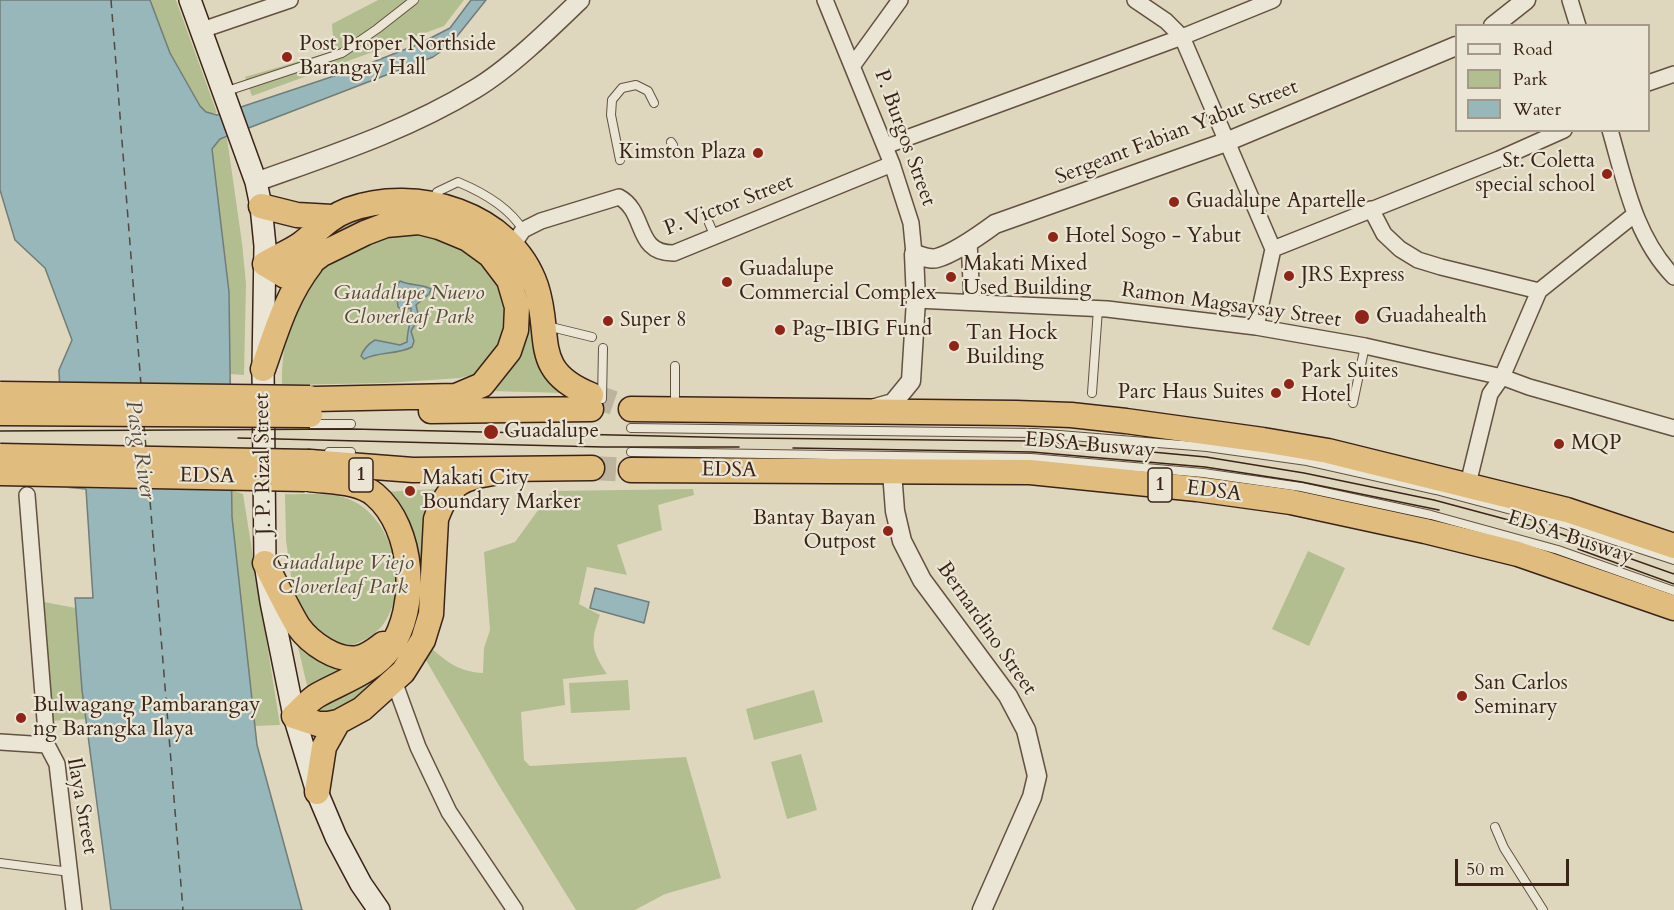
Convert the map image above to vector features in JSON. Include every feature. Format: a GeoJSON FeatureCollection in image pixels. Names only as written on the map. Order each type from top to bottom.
{"type":"FeatureCollection","features":[{"type":"Feature","properties":{"kind":"highway"},"geometry":{"type":"LineString","coordinates":[[0,413],[311,409],[456,396],[482,385],[509,351],[514,340],[517,319],[509,280],[490,255],[468,239],[440,227],[419,222],[386,225],[322,254],[298,272],[285,276],[265,264],[299,245],[332,217],[362,206],[394,201],[427,202],[442,206],[473,218],[493,231],[517,239],[536,286],[547,353],[552,368],[566,383],[595,401]]}},
{"type":"Feature","properties":{"kind":"highway"},"geometry":{"type":"LineString","coordinates":[[261,206],[297,215],[332,217]]}},
{"type":"Feature","properties":{"kind":"highway"},"geometry":{"type":"LineString","coordinates":[[263,369],[287,302],[297,282],[310,264]]}},
{"type":"Feature","properties":{"kind":"highway"},"geometry":{"type":"LineString","coordinates":[[0,394],[388,411],[595,401]]}},
{"type":"Feature","properties":{"kind":"highway"},"geometry":{"type":"LineString","coordinates":[[631,419],[862,411],[1059,414],[1138,422],[1319,450],[1468,484],[1567,510],[1674,546]]}},
{"type":"Feature","properties":{"kind":"highway","name":"EDSA"},"geometry":{"type":"LineString","coordinates":[[0,456],[311,468],[413,470],[592,468]]}},
{"type":"Feature","properties":{"kind":"highway","name":"EDSA"},"geometry":{"type":"LineString","coordinates":[[631,461],[892,472],[1030,472],[1197,489],[1291,502],[1518,554],[1674,608]]}},
{"type":"Feature","properties":{"kind":"highway"},"geometry":{"type":"LineString","coordinates":[[294,716],[317,696],[371,666],[390,649],[402,626],[409,572],[400,533],[389,513],[375,495],[311,468]]}},
{"type":"Feature","properties":{"kind":"highway","name":"EDSA"},"geometry":{"type":"LineString","coordinates":[[0,473],[311,468]]}},
{"type":"Feature","properties":{"kind":"highway"},"geometry":{"type":"LineString","coordinates":[[294,716],[318,724],[338,722],[362,709],[394,681],[415,656],[431,614],[436,519],[441,504],[449,490],[460,482],[475,476],[510,470]]}},
{"type":"Feature","properties":{"kind":"highway"},"geometry":{"type":"LineString","coordinates":[[265,563],[299,627],[307,637],[326,650],[342,657],[359,658],[373,651],[402,626]]}},
{"type":"Feature","properties":{"kind":"highway"},"geometry":{"type":"LineString","coordinates":[[317,792],[324,747],[338,722]]}},
{"type":"Feature","properties":{"kind":"main road","name":"J. P. Rizal Street"},"geometry":{"type":"LineString","coordinates":[[190,0],[256,182],[261,206],[265,264],[263,369],[265,563],[294,716],[317,792],[336,837],[361,884],[379,910]]}},
{"type":"Feature","properties":{"kind":"street"},"geometry":{"type":"LineString","coordinates":[[202,30],[290,0]]}},
{"type":"Feature","properties":{"kind":"street"},"geometry":{"type":"LineString","coordinates":[[256,182],[382,136],[477,88],[518,56],[580,0]]}},
{"type":"Feature","properties":{"kind":"street","name":"P. Burgos Street"},"geometry":{"type":"LineString","coordinates":[[825,0],[892,164],[911,223],[914,254],[916,300],[911,381],[893,404],[862,411]]}},
{"type":"Feature","properties":{"kind":"street"},"geometry":{"type":"LineString","coordinates":[[853,65],[900,0]]}},
{"type":"Feature","properties":{"kind":"street"},"geometry":{"type":"LineString","coordinates":[[1135,0],[1166,21],[1182,37],[1273,249],[1256,327]]}},
{"type":"Feature","properties":{"kind":"street"},"geometry":{"type":"LineString","coordinates":[[885,146],[1182,37],[1273,0]]}},
{"type":"Feature","properties":{"kind":"street"},"geometry":{"type":"LineString","coordinates":[[1496,24],[1526,0]]}},
{"type":"Feature","properties":{"kind":"street"},"geometry":{"type":"LineString","coordinates":[[1570,0],[1577,24]]}},
{"type":"Feature","properties":{"kind":"street","name":"Sergeant Fabian Yabut Street"},"geometry":{"type":"LineString","coordinates":[[914,254],[926,258],[937,258],[969,242],[995,225],[1226,142],[1455,46]]}},
{"type":"Feature","properties":{"kind":"street"},"geometry":{"type":"LineString","coordinates":[[1650,82],[1674,74]]}},
{"type":"Feature","properties":{"kind":"street"},"geometry":{"type":"LineString","coordinates":[[1273,249],[1559,132]]}},
{"type":"Feature","properties":{"kind":"street"},"geometry":{"type":"LineString","coordinates":[[1611,132],[1634,215],[1649,243],[1674,277]]}},
{"type":"Feature","properties":{"kind":"street","name":"P. Victor Street"},"geometry":{"type":"LineString","coordinates":[[517,239],[541,221],[619,193],[633,211],[653,249],[663,253],[674,253],[712,230],[892,164]]}},
{"type":"Feature","properties":{"kind":"street"},"geometry":{"type":"LineString","coordinates":[[1371,209],[1384,234],[1400,249],[1418,260],[1539,291]]}},
{"type":"Feature","properties":{"kind":"street"},"geometry":{"type":"LineString","coordinates":[[1468,484],[1490,394],[1502,377],[1539,291],[1634,215]]}},
{"type":"Feature","properties":{"kind":"street"},"geometry":{"type":"LineString","coordinates":[[969,242],[972,302]]}},
{"type":"Feature","properties":{"kind":"street","name":"Ramon Magsaysay Street"},"geometry":{"type":"LineString","coordinates":[[916,300],[1098,309],[1256,327],[1365,346],[1502,377],[1529,387],[1674,428]]}},
{"type":"Feature","properties":{"kind":"street","name":"Bernardino Street"},"geometry":{"type":"LineString","coordinates":[[892,472],[895,511],[902,540],[922,580],[1008,696],[1026,730],[1037,776],[1032,797],[982,910]]}},
{"type":"Feature","properties":{"kind":"street","name":"Ilaya Street"},"geometry":{"type":"LineString","coordinates":[[27,495],[47,745],[57,764],[74,910]]}},
{"type":"Feature","properties":{"kind":"street"},"geometry":{"type":"LineString","coordinates":[[394,681],[418,747],[449,812],[515,910]]}},
{"type":"Feature","properties":{"kind":"street"},"geometry":{"type":"LineString","coordinates":[[0,741],[47,745]]}},
{"type":"Feature","properties":{"kind":"lane"},"geometry":{"type":"LineString","coordinates":[[226,101],[342,53],[414,0]]}},
{"type":"Feature","properties":{"kind":"lane"},"geometry":{"type":"LineString","coordinates":[[620,160],[611,115],[612,100],[622,88],[636,85],[648,91],[654,103]]}},
{"type":"Feature","properties":{"kind":"lane"},"geometry":{"type":"LineString","coordinates":[[437,192],[458,182],[479,191],[515,217],[517,239]]}},
{"type":"Feature","properties":{"kind":"lane"},"geometry":{"type":"LineString","coordinates":[[1092,393],[1098,309]]}},
{"type":"Feature","properties":{"kind":"lane"},"geometry":{"type":"LineString","coordinates":[[544,325],[592,337]]}},
{"type":"Feature","properties":{"kind":"lane"},"geometry":{"type":"LineString","coordinates":[[1353,403],[1365,346]]}},
{"type":"Feature","properties":{"kind":"lane"},"geometry":{"type":"LineString","coordinates":[[595,401],[603,348]]}},
{"type":"Feature","properties":{"kind":"lane"},"geometry":{"type":"LineString","coordinates":[[675,366],[675,397]]}},
{"type":"Feature","properties":{"kind":"lane"},"geometry":{"type":"LineString","coordinates":[[311,409],[351,424]]}},
{"type":"Feature","properties":{"kind":"lane","name":"EDSA Busway"},"geometry":{"type":"LineString","coordinates":[[631,419],[1035,433],[1207,447],[1307,461],[1436,490],[1564,524],[1674,560]]}},
{"type":"Feature","properties":{"kind":"lane"},"geometry":{"type":"LineString","coordinates":[[311,468],[351,452]]}},
{"type":"Feature","properties":{"kind":"lane","name":"EDSA Busway"},"geometry":{"type":"LineString","coordinates":[[631,461],[1031,458],[1203,473],[1301,487],[1431,515],[1558,550],[1674,591]]}},
{"type":"Feature","properties":{"kind":"lane"},"geometry":{"type":"LineString","coordinates":[[1495,827],[1503,848],[1543,910]]}},
{"type":"Feature","properties":{"kind":"lane"},"geometry":{"type":"LineString","coordinates":[[0,863],[71,872]]}},
{"type":"Feature","properties":{"kind":"green space"},"geometry":{"type":"Polygon","coordinates":[[[150,0],[176,0],[217,113],[206,113],[200,106],[170,53],[150,0]]]}},
{"type":"Feature","properties":{"kind":"green space"},"geometry":{"type":"Polygon","coordinates":[[[378,0],[464,0],[444,26],[252,96],[245,77],[334,51],[332,24],[378,0]]]}},
{"type":"Feature","properties":{"kind":"green space"},"geometry":{"type":"Polygon","coordinates":[[[227,138],[246,284],[244,375],[230,374],[229,292],[212,149],[220,139],[227,138]]]}},
{"type":"Feature","properties":{"kind":"green space"},"geometry":{"type":"Polygon","coordinates":[[[396,209],[427,209],[451,215],[480,230],[506,252],[516,264],[528,293],[536,359],[550,382],[562,393],[490,391],[515,363],[527,333],[525,302],[513,272],[492,247],[465,227],[432,216],[397,215],[359,226],[302,260],[295,261],[294,257],[304,249],[329,234],[356,221],[396,209]]]}},
{"type":"Feature","properties":{"kind":"green space","name":"Guadalupe Nuevo Cloverleaf Park"},"geometry":{"type":"Polygon","coordinates":[[[406,230],[466,248],[496,278],[505,303],[506,327],[499,351],[479,373],[460,378],[387,383],[282,385],[282,366],[288,329],[302,295],[313,280],[326,266],[348,250],[406,230]]]}},
{"type":"Feature","properties":{"kind":"green space"},"geometry":{"type":"Polygon","coordinates":[[[436,489],[432,499],[423,614],[396,668],[356,702],[321,716],[313,708],[410,631],[385,492],[436,489]]]}},
{"type":"Feature","properties":{"kind":"green space"},"geometry":{"type":"Polygon","coordinates":[[[693,489],[694,495],[658,505],[662,530],[617,545],[627,575],[587,567],[579,604],[600,615],[594,646],[607,674],[563,679],[565,705],[521,712],[524,760],[530,766],[686,757],[721,878],[665,894],[635,910],[576,910],[498,784],[423,655],[431,648],[455,666],[483,673],[484,648],[490,630],[484,552],[515,542],[552,491],[693,489]]]}},
{"type":"Feature","properties":{"kind":"green space"},"geometry":{"type":"Polygon","coordinates":[[[231,490],[243,494],[280,725],[255,726],[231,490]]]}},
{"type":"Feature","properties":{"kind":"green space","name":"Guadalupe Viejo Cloverleaf Park"},"geometry":{"type":"Polygon","coordinates":[[[285,494],[328,495],[353,501],[379,524],[388,540],[394,557],[395,594],[391,611],[382,626],[366,639],[347,647],[317,635],[297,603],[286,540],[285,494]]]}},
{"type":"Feature","properties":{"kind":"green space"},"geometry":{"type":"Polygon","coordinates":[[[1308,551],[1345,568],[1309,646],[1272,629],[1308,551]]]}},
{"type":"Feature","properties":{"kind":"green space"},"geometry":{"type":"Polygon","coordinates":[[[39,601],[81,609],[90,719],[47,721],[39,601]]]}},
{"type":"Feature","properties":{"kind":"green space"},"geometry":{"type":"Polygon","coordinates":[[[295,634],[354,666],[309,694],[295,634]]]}},
{"type":"Feature","properties":{"kind":"green space"},"geometry":{"type":"Polygon","coordinates":[[[628,680],[630,710],[571,713],[569,683],[628,680]]]}},
{"type":"Feature","properties":{"kind":"green space"},"geometry":{"type":"Polygon","coordinates":[[[814,690],[823,722],[754,740],[746,709],[814,690]]]}},
{"type":"Feature","properties":{"kind":"green space"},"geometry":{"type":"Polygon","coordinates":[[[801,754],[817,810],[787,819],[771,762],[801,754]]]}},
{"type":"Feature","properties":{"kind":"water","name":"Pasig River"},"geometry":{"type":"Polygon","coordinates":[[[0,0],[150,0],[170,53],[200,106],[206,112],[217,115],[358,68],[421,43],[450,28],[471,0],[486,0],[450,45],[433,57],[220,139],[212,149],[229,292],[232,517],[257,745],[302,910],[111,910],[82,690],[75,598],[93,598],[86,489],[64,487],[59,370],[72,340],[45,268],[15,240],[0,190],[0,0]]]}},
{"type":"Feature","properties":{"kind":"water"},"geometry":{"type":"Polygon","coordinates":[[[400,281],[431,289],[429,294],[416,305],[419,318],[411,331],[414,341],[412,347],[364,359],[361,356],[363,351],[375,340],[400,345],[407,342],[411,308],[402,310],[398,307],[396,288],[400,281]]]}},
{"type":"Feature","properties":{"kind":"water"},"geometry":{"type":"Polygon","coordinates":[[[595,588],[649,602],[644,623],[590,608],[595,588]]]}},
{"type":"Feature","properties":{"kind":"pier"},"geometry":{"type":"Polygon","coordinates":[[[57,385],[233,386],[234,489],[61,488],[57,385]]]}},
{"type":"Feature","properties":{"kind":"ferry route"},"geometry":{"type":"LineString","coordinates":[[111,0],[141,385]]}},
{"type":"Feature","properties":{"kind":"ferry route"},"geometry":{"type":"LineString","coordinates":[[144,426],[146,448]]}},
{"type":"Feature","properties":{"kind":"ferry route"},"geometry":{"type":"LineString","coordinates":[[149,488],[183,910]]}},
{"type":"Feature","properties":{"kind":"tunnel"},"geometry":{"type":"LineString","coordinates":[[591,395],[631,409]]}},
{"type":"Feature","properties":{"kind":"tunnel"},"geometry":{"type":"LineString","coordinates":[[592,468],[631,470]]}},
{"type":"Feature","properties":{"kind":"tram line"},"geometry":{"type":"LineString","coordinates":[[0,431],[352,429],[745,438],[1033,441],[1206,457],[1304,473],[1434,500],[1561,534],[1674,574]]}},
{"type":"Feature","properties":{"kind":"tram line"},"geometry":{"type":"LineString","coordinates":[[238,438],[603,447],[739,447]]}},
{"type":"Feature","properties":{"kind":"tram line"},"geometry":{"type":"LineString","coordinates":[[793,448],[1032,452],[1205,467],[1302,482],[1439,510]]}},
{"type":"Feature","properties":{"kind":"tram line"},"geometry":{"type":"LineString","coordinates":[[1578,549],[1674,584]]}},
{"type":"Feature","properties":{"kind":"place","name":"Post Proper Northside Barangay Hall"},"geometry":{"type":"Point","coordinates":[287,57]}},
{"type":"Feature","properties":{"kind":"place","name":"Kimston Plaza"},"geometry":{"type":"Point","coordinates":[758,153]}},
{"type":"Feature","properties":{"kind":"place","name":"St. Coletta special school"},"geometry":{"type":"Point","coordinates":[1607,174]}},
{"type":"Feature","properties":{"kind":"place","name":"Guadalupe Apartelle"},"geometry":{"type":"Point","coordinates":[1174,202]}},
{"type":"Feature","properties":{"kind":"place","name":"Hotel Sogo - Yabut"},"geometry":{"type":"Point","coordinates":[1053,237]}},
{"type":"Feature","properties":{"kind":"place","name":"JRS Express"},"geometry":{"type":"Point","coordinates":[1289,276]}},
{"type":"Feature","properties":{"kind":"place","name":"Makati Mixed Used Building"},"geometry":{"type":"Point","coordinates":[951,277]}},
{"type":"Feature","properties":{"kind":"place","name":"Guadalupe Commercial Complex"},"geometry":{"type":"Point","coordinates":[727,282]}},
{"type":"Feature","properties":{"kind":"place","name":"Guadahealth"},"geometry":{"type":"Point","coordinates":[1362,317]}},
{"type":"Feature","properties":{"kind":"place","name":"Super 8"},"geometry":{"type":"Point","coordinates":[608,321]}},
{"type":"Feature","properties":{"kind":"place","name":"Pag-IBIG Fund"},"geometry":{"type":"Point","coordinates":[780,330]}},
{"type":"Feature","properties":{"kind":"place","name":"Tan Hock Building"},"geometry":{"type":"Point","coordinates":[954,346]}},
{"type":"Feature","properties":{"kind":"place","name":"Park Suites Hotel"},"geometry":{"type":"Point","coordinates":[1289,384]}},
{"type":"Feature","properties":{"kind":"place","name":"Parc Haus Suites"},"geometry":{"type":"Point","coordinates":[1276,393]}},
{"type":"Feature","properties":{"kind":"place","name":"Guadalupe"},"geometry":{"type":"Point","coordinates":[491,432]}},
{"type":"Feature","properties":{"kind":"place","name":"MQP"},"geometry":{"type":"Point","coordinates":[1559,444]}},
{"type":"Feature","properties":{"kind":"place","name":"Makati City Boundary Marker"},"geometry":{"type":"Point","coordinates":[410,491]}},
{"type":"Feature","properties":{"kind":"place","name":"Bantay Bayan Outpost"},"geometry":{"type":"Point","coordinates":[888,531]}},
{"type":"Feature","properties":{"kind":"place","name":"San Carlos Seminary"},"geometry":{"type":"Point","coordinates":[1462,696]}},
{"type":"Feature","properties":{"kind":"place","name":"Bulwagang Pambarangay ng Barangka Ilaya"},"geometry":{"type":"Point","coordinates":[21,718]}}]}
